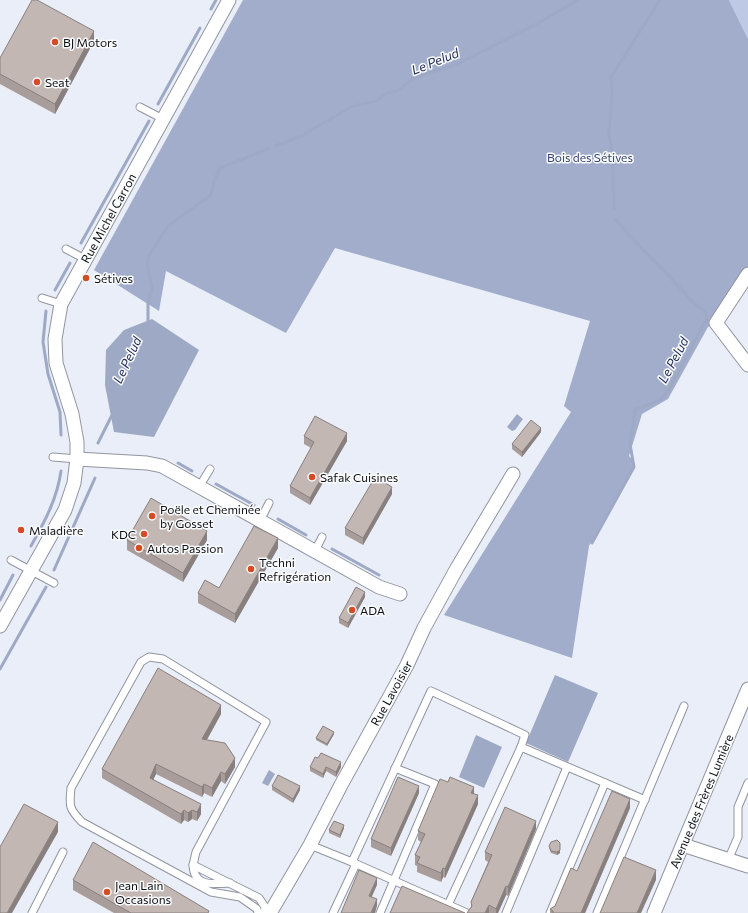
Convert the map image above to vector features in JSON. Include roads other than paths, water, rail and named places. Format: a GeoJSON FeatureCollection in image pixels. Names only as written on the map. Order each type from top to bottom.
{"type":"FeatureCollection","features":[{"type":"Feature","properties":{"kind":"street","name":"Rue Michel Carron"},"geometry":{"type":"LineString","coordinates":[[0,626],[64,510],[74,482],[77,459],[72,414],[56,362],[55,339],[61,304],[229,0]]}},
{"type":"Feature","properties":{"kind":"street"},"geometry":{"type":"LineString","coordinates":[[748,274],[716,323],[748,365]]}},
{"type":"Feature","properties":{"kind":"street"},"geometry":{"type":"LineString","coordinates":[[77,459],[147,463],[162,466],[379,587],[400,594]]}},
{"type":"Feature","properties":{"kind":"street","name":"Rue Lavoisier"},"geometry":{"type":"LineString","coordinates":[[270,913],[310,845],[407,665],[424,628],[513,474]]}},
{"type":"Feature","properties":{"kind":"street","name":"Avenue des Frères Lumière"},"geometry":{"type":"LineString","coordinates":[[654,913],[748,689]]}},
{"type":"Feature","properties":{"kind":"street"},"geometry":{"type":"LineString","coordinates":[[683,845],[748,866]]}},
{"type":"Feature","properties":{"kind":"lane"},"geometry":{"type":"LineString","coordinates":[[140,107],[163,119]]}},
{"type":"Feature","properties":{"kind":"lane"},"geometry":{"type":"LineString","coordinates":[[66,249],[85,259]]}},
{"type":"Feature","properties":{"kind":"lane"},"geometry":{"type":"LineString","coordinates":[[42,298],[61,304]]}},
{"type":"Feature","properties":{"kind":"lane"},"geometry":{"type":"LineString","coordinates":[[53,458],[77,459]]}},
{"type":"Feature","properties":{"kind":"lane"},"geometry":{"type":"LineString","coordinates":[[199,487],[210,469]]}},
{"type":"Feature","properties":{"kind":"lane"},"geometry":{"type":"LineString","coordinates":[[260,521],[269,503]]}},
{"type":"Feature","properties":{"kind":"lane"},"geometry":{"type":"LineString","coordinates":[[315,551],[322,537]]}},
{"type":"Feature","properties":{"kind":"lane"},"geometry":{"type":"LineString","coordinates":[[11,560],[54,584]]}},
{"type":"Feature","properties":{"kind":"lane"},"geometry":{"type":"LineString","coordinates":[[232,883],[210,884],[197,879],[193,865],[196,852],[266,722],[164,659],[149,657],[141,662],[71,788],[70,804],[73,813],[82,822],[211,892],[240,897],[257,908],[258,913]]}},
{"type":"Feature","properties":{"kind":"lane"},"geometry":{"type":"LineString","coordinates":[[334,913],[395,768],[431,691],[525,735],[448,905]]}},
{"type":"Feature","properties":{"kind":"lane"},"geometry":{"type":"LineString","coordinates":[[597,913],[684,706]]}},
{"type":"Feature","properties":{"kind":"lane"},"geometry":{"type":"LineString","coordinates":[[520,748],[645,800]]}},
{"type":"Feature","properties":{"kind":"lane"},"geometry":{"type":"LineString","coordinates":[[506,913],[567,767]]}},
{"type":"Feature","properties":{"kind":"lane"},"geometry":{"type":"LineString","coordinates":[[380,913],[435,784],[395,768]]}},
{"type":"Feature","properties":{"kind":"lane"},"geometry":{"type":"LineString","coordinates":[[550,913],[605,783]]}},
{"type":"Feature","properties":{"kind":"lane"},"geometry":{"type":"LineString","coordinates":[[728,860],[738,837],[738,807],[748,783]]}},
{"type":"Feature","properties":{"kind":"lane"},"geometry":{"type":"LineString","coordinates":[[310,845],[467,913]]}},
{"type":"Feature","properties":{"kind":"lane"},"geometry":{"type":"LineString","coordinates":[[32,913],[63,852]]}},
{"type":"Feature","properties":{"kind":"lane"},"geometry":{"type":"LineString","coordinates":[[193,865],[232,883],[259,898],[265,907],[264,913]]}},
{"type":"Feature","properties":{"kind":"water"},"geometry":{"type":"Polygon","coordinates":[[[152,319],[199,350],[154,437],[114,432],[105,385],[106,350],[124,330],[152,319]]]}},
{"type":"Feature","properties":{"kind":"water"},"geometry":{"type":"Polygon","coordinates":[[[517,414],[523,419],[515,430],[512,431],[507,427],[517,414]]]}},
{"type":"Feature","properties":{"kind":"water"},"geometry":{"type":"Polygon","coordinates":[[[555,675],[598,693],[568,762],[526,743],[555,675]]]}},
{"type":"Feature","properties":{"kind":"water"},"geometry":{"type":"Polygon","coordinates":[[[476,735],[502,747],[484,788],[459,777],[476,735]]]}},
{"type":"Feature","properties":{"kind":"water"},"geometry":{"type":"Polygon","coordinates":[[[269,770],[275,774],[268,786],[262,783],[269,770]]]}},
{"type":"Feature","properties":{"kind":"waterway"},"geometry":{"type":"LineString","coordinates":[[211,9],[216,0]]}},
{"type":"Feature","properties":{"kind":"waterway","name":"Le Pelud"},"geometry":{"type":"LineString","coordinates":[[276,146],[301,136],[353,106],[376,101],[387,93],[397,91],[414,78],[457,64],[542,21],[578,0]]}},
{"type":"Feature","properties":{"kind":"waterway","name":"Le Pelud"},"geometry":{"type":"LineString","coordinates":[[614,209],[613,163],[609,133],[612,92],[611,77],[660,0]]}},
{"type":"Feature","properties":{"kind":"waterway"},"geometry":{"type":"LineString","coordinates":[[158,104],[200,28]]}},
{"type":"Feature","properties":{"kind":"waterway"},"geometry":{"type":"LineString","coordinates":[[81,243],[149,121]]}},
{"type":"Feature","properties":{"kind":"waterway","name":"Le Pelud"},"geometry":{"type":"LineString","coordinates":[[148,323],[148,303],[152,288],[147,264],[150,254],[168,226],[211,195],[214,181],[220,168],[268,149]]}},
{"type":"Feature","properties":{"kind":"waterway","name":"Le Pelud"},"geometry":{"type":"LineString","coordinates":[[592,543],[634,467],[630,444],[635,410],[660,400],[669,390],[707,318],[705,312],[691,300],[633,240],[615,219]]}},
{"type":"Feature","properties":{"kind":"waterway"},"geometry":{"type":"LineString","coordinates":[[55,290],[70,263]]}},
{"type":"Feature","properties":{"kind":"waterway"},"geometry":{"type":"LineString","coordinates":[[46,311],[43,342],[48,374],[60,412],[61,435]]}},
{"type":"Feature","properties":{"kind":"waterway","name":"Le Pelud"},"geometry":{"type":"LineString","coordinates":[[98,443],[113,413]]}},
{"type":"Feature","properties":{"kind":"waterway"},"geometry":{"type":"LineString","coordinates":[[178,463],[192,471]]}},
{"type":"Feature","properties":{"kind":"waterway"},"geometry":{"type":"LineString","coordinates":[[31,546],[46,519],[57,491],[61,471]]}},
{"type":"Feature","properties":{"kind":"waterway","name":"Le Pelud"},"geometry":{"type":"LineString","coordinates":[[54,570],[95,478]]}},
{"type":"Feature","properties":{"kind":"waterway"},"geometry":{"type":"LineString","coordinates":[[216,484],[254,505]]}},
{"type":"Feature","properties":{"kind":"waterway"},"geometry":{"type":"LineString","coordinates":[[278,519],[306,535]]}},
{"type":"Feature","properties":{"kind":"waterway"},"geometry":{"type":"LineString","coordinates":[[332,549],[379,575]]}},
{"type":"Feature","properties":{"kind":"waterway"},"geometry":{"type":"LineString","coordinates":[[0,600],[13,575]]}},
{"type":"Feature","properties":{"kind":"waterway","name":"Le Pelud"},"geometry":{"type":"LineString","coordinates":[[0,669],[46,587]]}},
{"type":"Feature","properties":{"kind":"place","name":"BJ Motors"},"geometry":{"type":"Point","coordinates":[55,42]}},
{"type":"Feature","properties":{"kind":"place","name":"Seat"},"geometry":{"type":"Point","coordinates":[37,82]}},
{"type":"Feature","properties":{"kind":"place","name":"Sétives"},"geometry":{"type":"Point","coordinates":[86,278]}},
{"type":"Feature","properties":{"kind":"place","name":"Safak Cuisines"},"geometry":{"type":"Point","coordinates":[312,477]}},
{"type":"Feature","properties":{"kind":"place","name":"Poële et Cheminée by Gosset"},"geometry":{"type":"Point","coordinates":[152,516]}},
{"type":"Feature","properties":{"kind":"place","name":"Maladière"},"geometry":{"type":"Point","coordinates":[21,530]}},
{"type":"Feature","properties":{"kind":"place","name":"KDC"},"geometry":{"type":"Point","coordinates":[144,534]}},
{"type":"Feature","properties":{"kind":"place","name":"Autos Passion"},"geometry":{"type":"Point","coordinates":[139,548]}},
{"type":"Feature","properties":{"kind":"place","name":"Techni Refrigération"},"geometry":{"type":"Point","coordinates":[251,569]}},
{"type":"Feature","properties":{"kind":"place","name":"ADA"},"geometry":{"type":"Point","coordinates":[352,610]}},
{"type":"Feature","properties":{"kind":"place","name":"Jean Lain Occasions"},"geometry":{"type":"Point","coordinates":[107,892]}},
{"type":"Feature","properties":{"kind":"park label","name":"Bois des Sétives"},"geometry":{"type":"Point","coordinates":[590,157]}}]}
